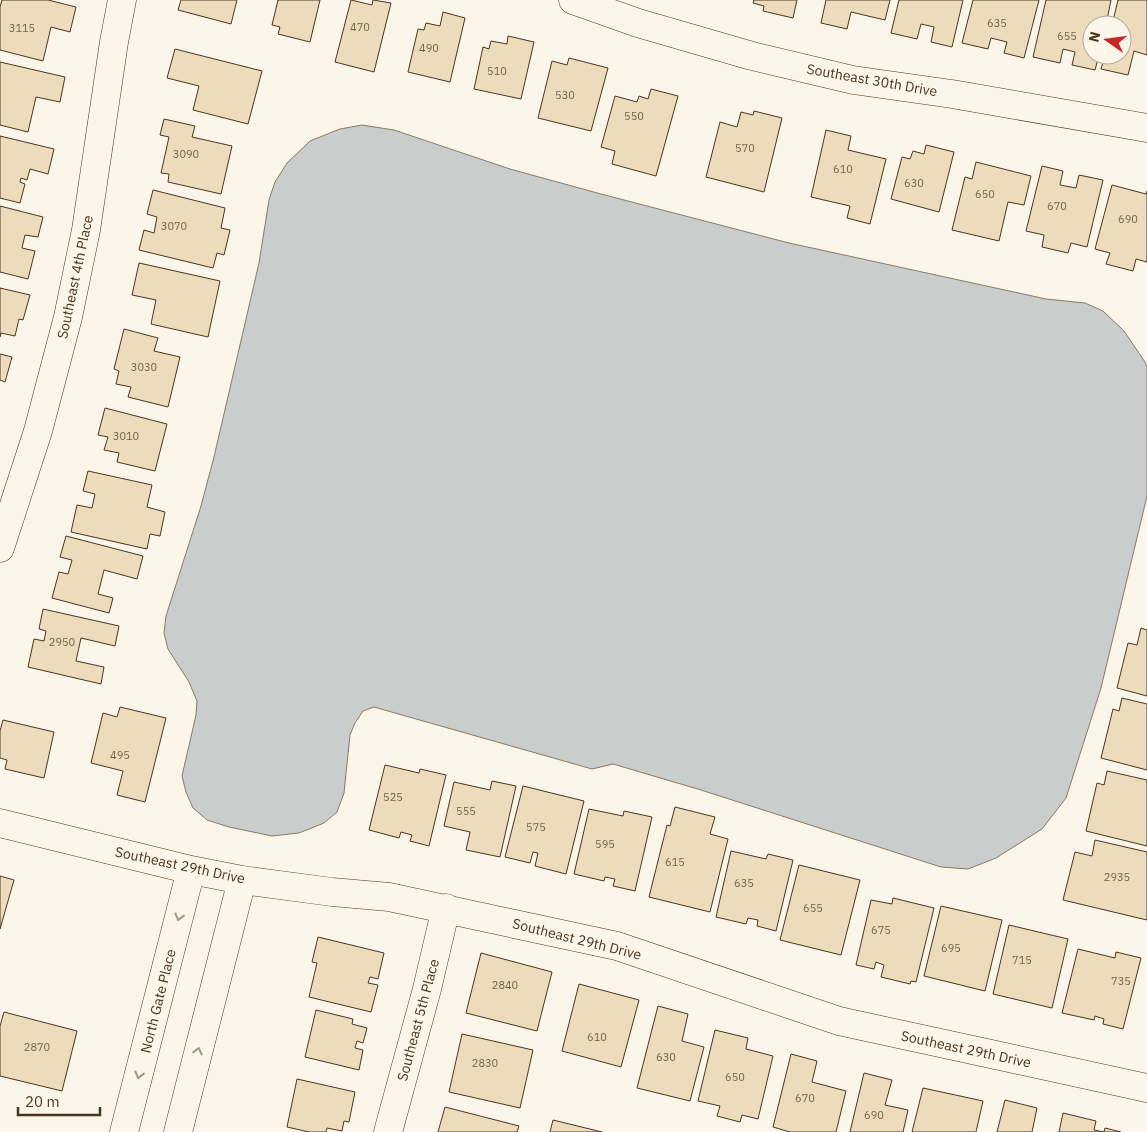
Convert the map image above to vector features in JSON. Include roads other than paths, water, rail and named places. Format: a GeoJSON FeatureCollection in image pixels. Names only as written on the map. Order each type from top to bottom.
{"type":"FeatureCollection","features":[{"type":"Feature","properties":{"kind":"street","name":"Southeast 4th Place"},"geometry":{"type":"LineString","coordinates":[[0,548],[38,431],[68,317],[86,230],[122,0]]}},
{"type":"Feature","properties":{"kind":"street","name":"Southeast 30th Drive"},"geometry":{"type":"LineString","coordinates":[[573,0],[638,23],[752,56],[853,80],[952,94],[1147,128]]}},
{"type":"Feature","properties":{"kind":"street","name":"Southeast 29th Drive"},"geometry":{"type":"LineString","coordinates":[[0,823],[191,870],[242,880],[332,892],[388,897],[617,946],[839,1021],[1147,1088]]}},
{"type":"Feature","properties":{"kind":"street","name":"North Gate Place"},"geometry":{"type":"LineString","coordinates":[[124,1132],[191,870]]}},
{"type":"Feature","properties":{"kind":"street"},"geometry":{"type":"LineString","coordinates":[[178,1132],[242,880]]}},
{"type":"Feature","properties":{"kind":"street","name":"Southeast 5th Place"},"geometry":{"type":"LineString","coordinates":[[388,1132],[427,989],[446,908]]}}]}
